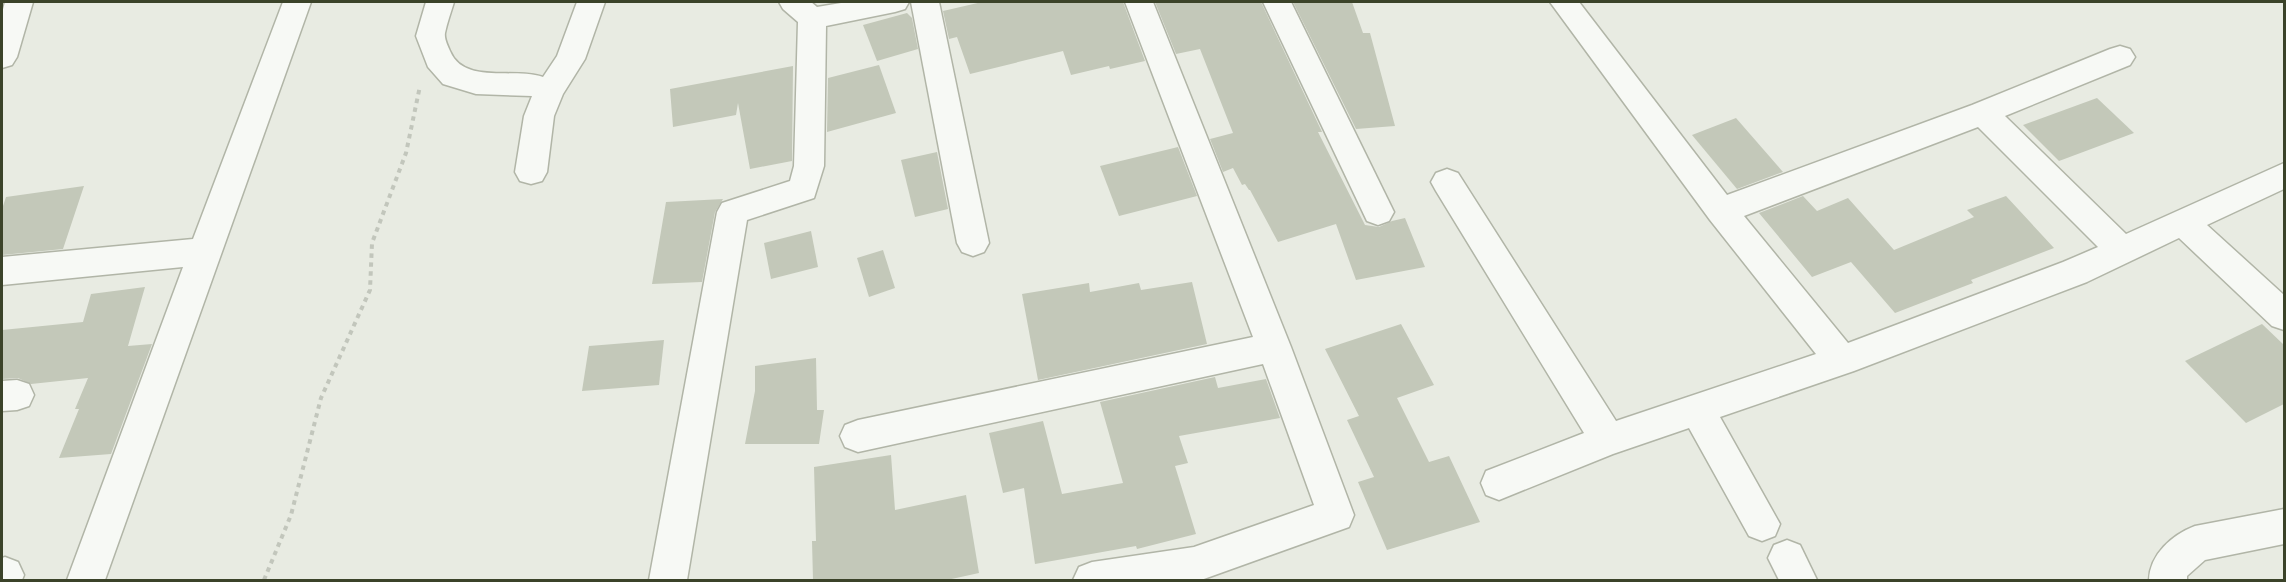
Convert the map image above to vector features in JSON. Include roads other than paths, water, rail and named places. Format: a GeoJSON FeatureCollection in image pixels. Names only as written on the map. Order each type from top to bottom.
{"type":"FeatureCollection","features":[{"type":"Feature","properties":{"kind":"street"},"geometry":{"type":"LineString","coordinates":[[2,57],[19,2]]}},
{"type":"Feature","properties":{"kind":"street"},"geometry":{"type":"LineString","coordinates":[[86,580],[297,2]]}},
{"type":"Feature","properties":{"kind":"street"},"geometry":{"type":"LineString","coordinates":[[440,2],[430,36],[438,58],[453,76],[476,82],[531,84],[549,91]]}},
{"type":"Feature","properties":{"kind":"street"},"geometry":{"type":"LineString","coordinates":[[531,172],[538,116],[549,91],[570,59],[591,2]]}},
{"type":"Feature","properties":{"kind":"street"},"geometry":{"type":"LineString","coordinates":[[668,580],[733,212],[803,189],[809,166],[803,10],[895,2]]}},
{"type":"Feature","properties":{"kind":"street"},"geometry":{"type":"LineString","coordinates":[[925,2],[973,243]]}},
{"type":"Feature","properties":{"kind":"street"},"geometry":{"type":"LineString","coordinates":[[1092,580],[1195,573],[1336,515],[1274,347],[1139,2]]}},
{"type":"Feature","properties":{"kind":"street"},"geometry":{"type":"LineString","coordinates":[[1277,2],[1378,212]]}},
{"type":"Feature","properties":{"kind":"street"},"geometry":{"type":"LineString","coordinates":[[1564,2],[1721,211],[1842,360]]}},
{"type":"Feature","properties":{"kind":"street"},"geometry":{"type":"LineString","coordinates":[[1721,211],[1983,113],[2120,57]]}},
{"type":"Feature","properties":{"kind":"street"},"geometry":{"type":"LineString","coordinates":[[1983,113],[2122,250]]}},
{"type":"Feature","properties":{"kind":"street"},"geometry":{"type":"LineString","coordinates":[[1499,483],[1608,440],[1842,360],[2075,272],[2284,175]]}},
{"type":"Feature","properties":{"kind":"street"},"geometry":{"type":"LineString","coordinates":[[1447,182],[1608,440]]}},
{"type":"Feature","properties":{"kind":"street"},"geometry":{"type":"LineString","coordinates":[[2183,222],[2284,316]]}},
{"type":"Feature","properties":{"kind":"street"},"geometry":{"type":"LineString","coordinates":[[2,271],[205,251]]}},
{"type":"Feature","properties":{"kind":"street"},"geometry":{"type":"LineString","coordinates":[[858,436],[1274,347]]}},
{"type":"Feature","properties":{"kind":"street"},"geometry":{"type":"LineString","coordinates":[[1697,409],[1762,524]]}},
{"type":"Feature","properties":{"kind":"street"},"geometry":{"type":"LineString","coordinates":[[2168,580],[2169,568],[2195,544],[2284,527]]}}]}
